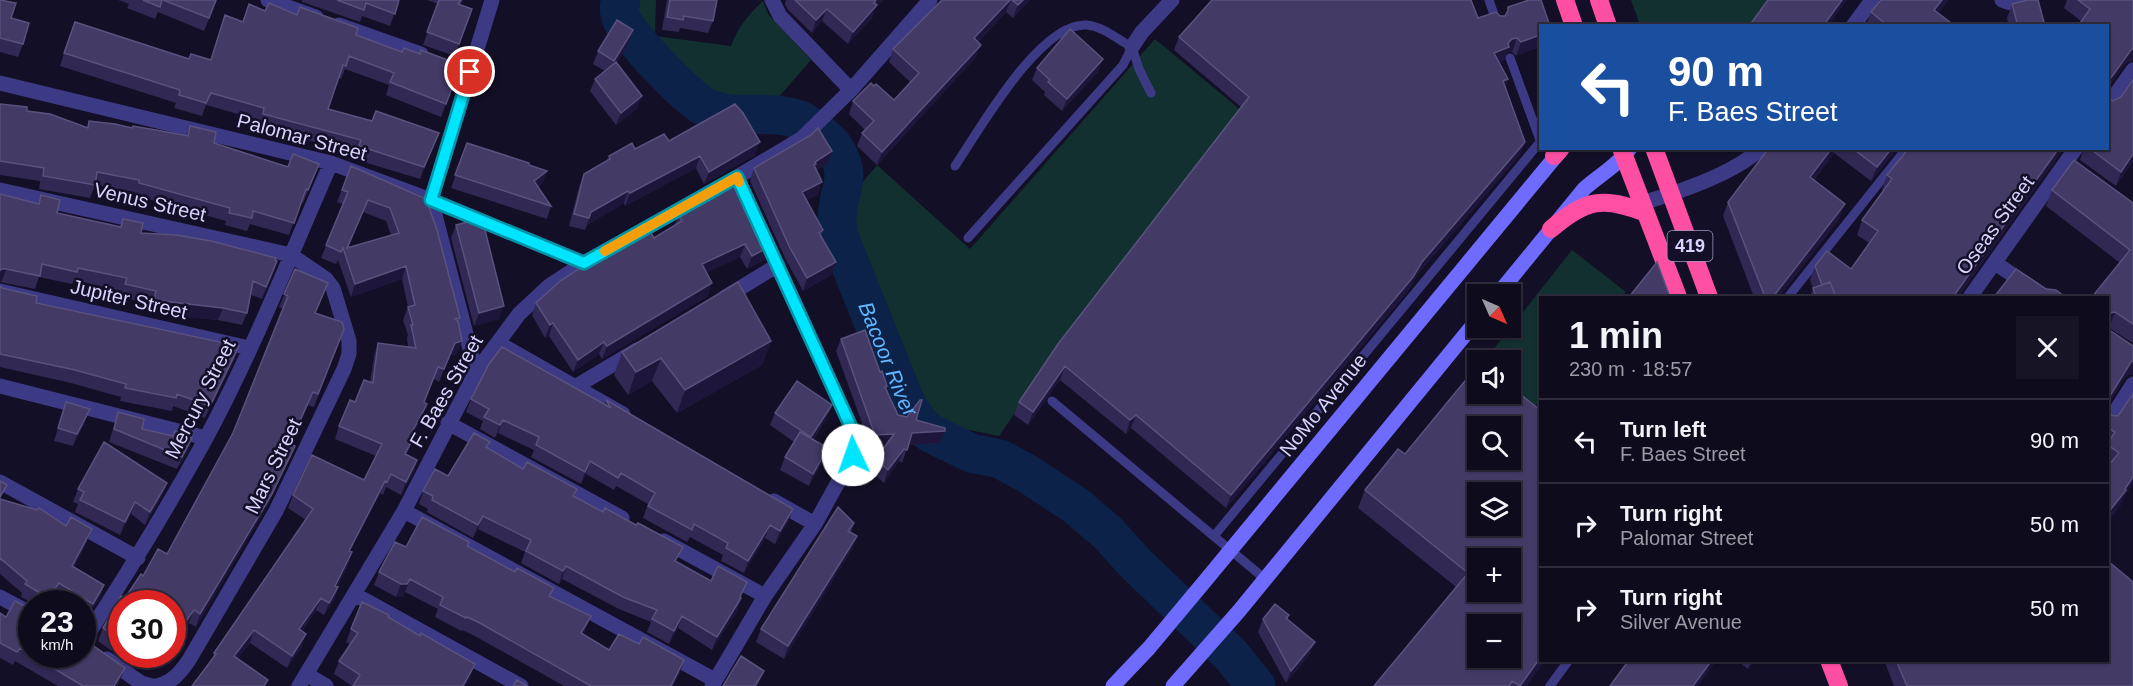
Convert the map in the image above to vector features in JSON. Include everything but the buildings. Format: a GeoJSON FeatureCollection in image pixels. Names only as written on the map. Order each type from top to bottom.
{"type":"FeatureCollection","features":[{"type":"Feature","properties":{"kind":"highway"},"geometry":{"type":"LineString","coordinates":[[1565,0],[1573,24]]}},
{"type":"Feature","properties":{"kind":"highway"},"geometry":{"type":"LineString","coordinates":[[1599,0],[1607,24]]}},
{"type":"Feature","properties":{"kind":"highway","name":"419"},"geometry":{"type":"LineString","coordinates":[[1655,150],[1709,296]]}},
{"type":"Feature","properties":{"kind":"highway","name":"419"},"geometry":{"type":"LineString","coordinates":[[1625,151],[1678,296]]}},
{"type":"Feature","properties":{"kind":"highway"},"geometry":{"type":"LineString","coordinates":[[1551,229],[1570,213],[1594,204],[1622,203],[1644,208]]}},
{"type":"Feature","properties":{"kind":"highway"},"geometry":{"type":"LineString","coordinates":[[1831,662],[1839,686]]}},
{"type":"Feature","properties":{"kind":"main road","name":"NoMo Avenue"},"geometry":{"type":"LineString","coordinates":[[1113,686],[1149,648],[1231,550],[1557,150]]}},
{"type":"Feature","properties":{"kind":"main road"},"geometry":{"type":"LineString","coordinates":[[1506,284],[1584,189],[1625,151]]}},
{"type":"Feature","properties":{"kind":"main road"},"geometry":{"type":"LineString","coordinates":[[1178,681],[1239,611],[1467,332]]}},
{"type":"Feature","properties":{"kind":"street"},"geometry":{"type":"LineString","coordinates":[[268,0],[436,60]]}},
{"type":"Feature","properties":{"kind":"street"},"geometry":{"type":"LineString","coordinates":[[476,372],[431,200],[465,70],[492,0]]}},
{"type":"Feature","properties":{"kind":"street"},"geometry":{"type":"LineString","coordinates":[[772,0],[780,16],[851,90]]}},
{"type":"Feature","properties":{"kind":"street","name":"F. Baes Street"},"geometry":{"type":"LineString","coordinates":[[303,680],[404,511],[476,372],[519,314],[549,286],[584,263],[801,139],[851,90],[930,0]]}},
{"type":"Feature","properties":{"kind":"street"},"geometry":{"type":"LineString","coordinates":[[1132,47],[1142,32],[1172,0]]}},
{"type":"Feature","properties":{"kind":"street"},"geometry":{"type":"LineString","coordinates":[[1854,24],[1872,0]]}},
{"type":"Feature","properties":{"kind":"street"},"geometry":{"type":"LineString","coordinates":[[2002,0],[2011,4],[2022,4],[2029,0]]}},
{"type":"Feature","properties":{"kind":"street"},"geometry":{"type":"LineString","coordinates":[[2109,104],[2133,70]]}},
{"type":"Feature","properties":{"kind":"street","name":"Palomar Street"},"geometry":{"type":"LineString","coordinates":[[0,83],[331,163],[431,200],[584,263]]}},
{"type":"Feature","properties":{"kind":"street"},"geometry":{"type":"LineString","coordinates":[[1644,208],[1670,194],[1746,162],[1759,150]]}},
{"type":"Feature","properties":{"kind":"street","name":"Oseas Street"},"geometry":{"type":"LineString","coordinates":[[1971,296],[2071,165],[2075,150]]}},
{"type":"Feature","properties":{"kind":"street","name":"Mercury Street"},"geometry":{"type":"LineString","coordinates":[[96,622],[138,558],[206,438],[249,348],[331,163]]}},
{"type":"Feature","properties":{"kind":"street"},"geometry":{"type":"LineString","coordinates":[[404,511],[713,683],[765,596],[814,524],[853,455],[856,438],[737,177]]}},
{"type":"Feature","properties":{"kind":"street","name":"Venus Street"},"geometry":{"type":"LineString","coordinates":[[0,190],[291,255]]}},
{"type":"Feature","properties":{"kind":"street","name":"Mars Street"},"geometry":{"type":"LineString","coordinates":[[96,651],[141,683],[154,686],[166,684],[172,679],[189,660],[265,531],[296,471],[349,354],[349,341],[333,288],[326,279],[291,255]]}},
{"type":"Feature","properties":{"kind":"street"},"geometry":{"type":"LineString","coordinates":[[1995,263],[2044,296]]}},
{"type":"Feature","properties":{"kind":"street"},"geometry":{"type":"LineString","coordinates":[[708,308],[778,266]]}},
{"type":"Feature","properties":{"kind":"street","name":"Jupiter Street"},"geometry":{"type":"LineString","coordinates":[[0,291],[249,348]]}},
{"type":"Feature","properties":{"kind":"street"},"geometry":{"type":"LineString","coordinates":[[498,343],[638,423]]}},
{"type":"Feature","properties":{"kind":"street"},"geometry":{"type":"LineString","coordinates":[[575,387],[647,344]]}},
{"type":"Feature","properties":{"kind":"street"},"geometry":{"type":"LineString","coordinates":[[2109,421],[2133,384]]}},
{"type":"Feature","properties":{"kind":"street"},"geometry":{"type":"LineString","coordinates":[[0,386],[206,438]]}},
{"type":"Feature","properties":{"kind":"street"},"geometry":{"type":"LineString","coordinates":[[448,423],[632,524]]}},
{"type":"Feature","properties":{"kind":"street"},"geometry":{"type":"LineString","coordinates":[[0,482],[138,558]]}},
{"type":"Feature","properties":{"kind":"street"},"geometry":{"type":"LineString","coordinates":[[763,494],[814,524]]}},
{"type":"Feature","properties":{"kind":"street"},"geometry":{"type":"LineString","coordinates":[[652,535],[765,596]]}},
{"type":"Feature","properties":{"kind":"street"},"geometry":{"type":"LineString","coordinates":[[354,594],[521,686]]}},
{"type":"Feature","properties":{"kind":"street"},"geometry":{"type":"LineString","coordinates":[[0,597],[18,607]]}},
{"type":"Feature","properties":{"kind":"street"},"geometry":{"type":"LineString","coordinates":[[303,680],[326,686]]}},
{"type":"Feature","properties":{"kind":"lane"},"geometry":{"type":"LineString","coordinates":[[1489,0],[1497,23]]}},
{"type":"Feature","properties":{"kind":"lane"},"geometry":{"type":"LineString","coordinates":[[955,166],[1011,81],[1048,42],[1066,29],[1084,25],[1101,28],[1132,47],[1139,69],[1151,93]]}},
{"type":"Feature","properties":{"kind":"lane"},"geometry":{"type":"LineString","coordinates":[[968,238],[1123,65],[1132,47]]}},
{"type":"Feature","properties":{"kind":"lane"},"geometry":{"type":"LineString","coordinates":[[1510,58],[1539,138]]}},
{"type":"Feature","properties":{"kind":"lane"},"geometry":{"type":"LineString","coordinates":[[1214,536],[1539,142]]}},
{"type":"Feature","properties":{"kind":"lane"},"geometry":{"type":"LineString","coordinates":[[1789,296],[1902,154]]}},
{"type":"Feature","properties":{"kind":"lane"},"geometry":{"type":"LineString","coordinates":[[1439,264],[1455,277]]}},
{"type":"Feature","properties":{"kind":"lane"},"geometry":{"type":"LineString","coordinates":[[1402,310],[1417,323]]}},
{"type":"Feature","properties":{"kind":"lane"},"geometry":{"type":"LineString","coordinates":[[1052,401],[1265,579]]}},
{"type":"Feature","properties":{"kind":"lane"},"geometry":{"type":"LineString","coordinates":[[1550,686],[1568,662]]}},
{"type":"Feature","properties":{"kind":"green space"},"geometry":{"type":"Polygon","coordinates":[[[628,0],[656,0],[655,36],[731,46],[744,22],[763,1],[768,14],[811,60],[770,107],[741,109],[723,107],[701,94],[653,46],[627,12],[628,0]]]}},
{"type":"Feature","properties":{"kind":"green space"},"geometry":{"type":"Polygon","coordinates":[[[1631,0],[1774,0],[1756,24],[1640,24],[1631,0]]]}},
{"type":"Feature","properties":{"kind":"green space"},"geometry":{"type":"Polygon","coordinates":[[[1155,39],[1243,112],[1054,356],[999,436],[934,423],[924,413],[849,225],[848,200],[877,165],[970,249],[1155,39]]]}},
{"type":"Feature","properties":{"kind":"green space"},"geometry":{"type":"Polygon","coordinates":[[[1572,250],[1626,292],[1622,296],[1539,296],[1539,401],[1533,409],[1521,400],[1521,350],[1493,350],[1502,338],[1521,338],[1521,314],[1572,250]]]}},
{"type":"Feature","properties":{"kind":"waterway","name":"Bacoor River"},"geometry":{"type":"LineString","coordinates":[[621,0],[621,18],[634,38],[697,102],[728,114],[776,115],[800,120],[833,146],[841,159],[844,177],[838,209],[839,237],[906,403],[918,422],[930,433],[971,453],[1000,459],[1075,505],[1107,532],[1135,563],[1231,655],[1256,686]]}},
{"type":"Feature","properties":{"kind":"slow traffic"},"geometry":{"type":"LineString","coordinates":[[605,251],[737,177],[739,182]]}},
{"type":"Feature","properties":{"kind":"route"},"geometry":{"type":"LineString","coordinates":[[470,72],[431,200],[584,263],[737,177],[856,438],[853,455]]}}]}
